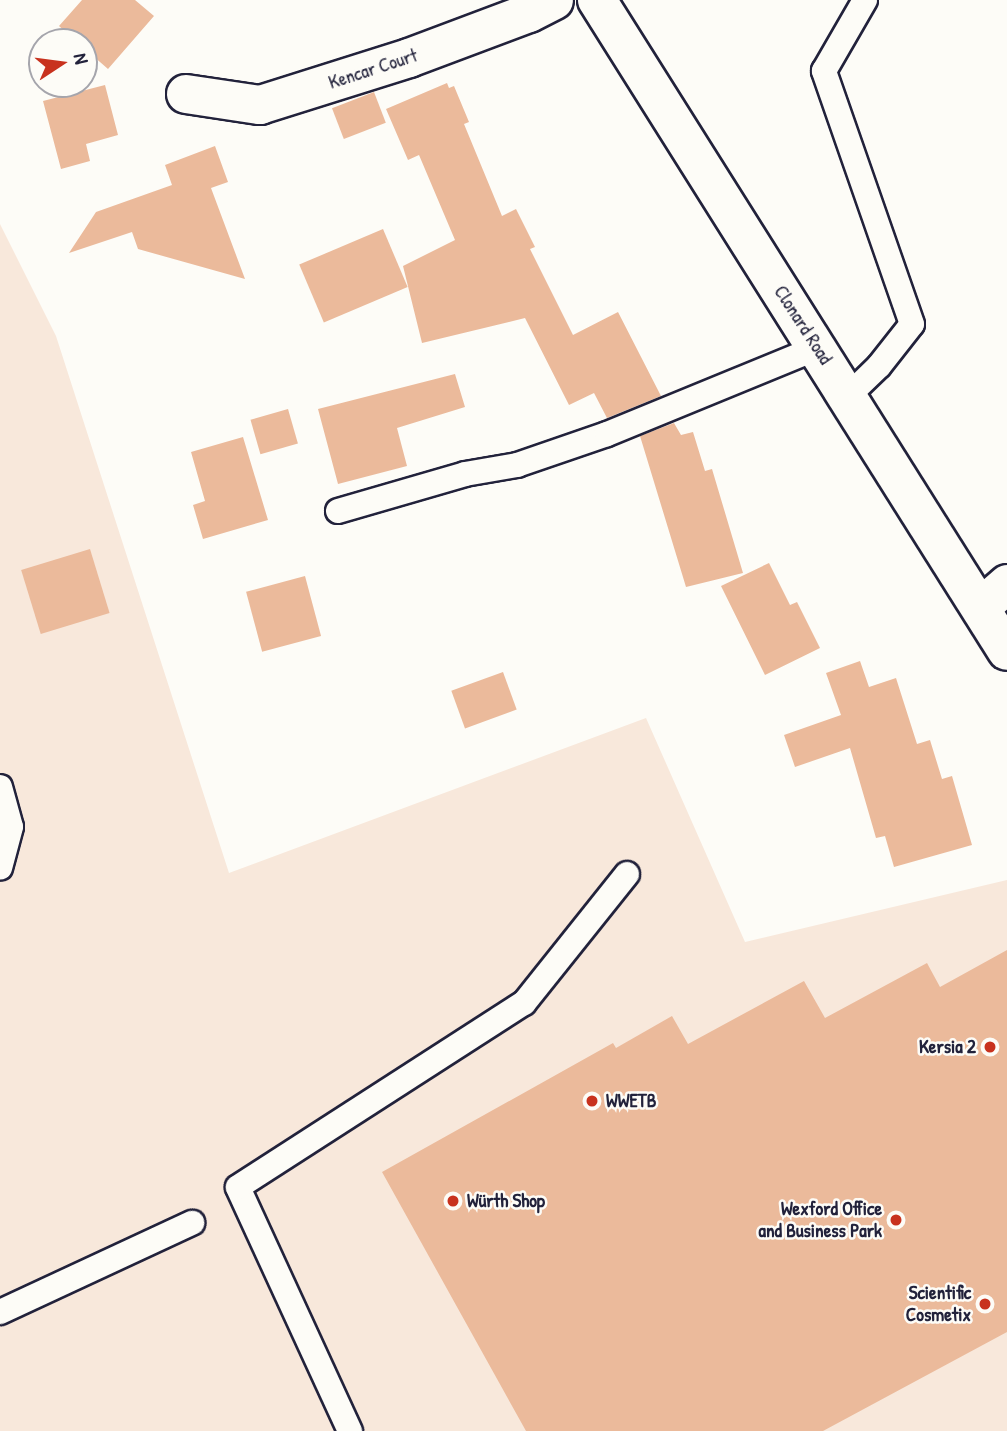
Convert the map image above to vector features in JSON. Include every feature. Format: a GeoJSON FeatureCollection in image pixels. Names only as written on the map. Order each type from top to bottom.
{"type":"FeatureCollection","features":[{"type":"Feature","properties":{"kind":"street","name":"Kencar Court"},"geometry":{"type":"LineString","coordinates":[[186,94],[260,105],[409,58],[529,13],[554,0]]}},
{"type":"Feature","properties":{"kind":"street","name":"Clonard Road"},"geometry":{"type":"LineString","coordinates":[[597,0],[848,396],[994,595],[1007,651]]}},
{"type":"Feature","properties":{"kind":"lane"},"geometry":{"type":"LineString","coordinates":[[848,396],[879,366],[912,324],[824,71],[865,0]]}},
{"type":"Feature","properties":{"kind":"lane"},"geometry":{"type":"LineString","coordinates":[[338,511],[465,474],[517,465],[644,420],[817,348]]}},
{"type":"Feature","properties":{"kind":"lane"},"geometry":{"type":"LineString","coordinates":[[0,787],[11,827],[0,868]]}},
{"type":"Feature","properties":{"kind":"lane"},"geometry":{"type":"LineString","coordinates":[[350,1431],[238,1187],[524,1003],[627,874]]}},
{"type":"Feature","properties":{"kind":"lane"},"geometry":{"type":"LineString","coordinates":[[0,1312],[192,1223]]}},
{"type":"Feature","properties":{"kind":"shaded area"},"geometry":{"type":"Polygon","coordinates":[[[0,224],[56,336],[229,873],[646,718],[745,942],[1007,880],[1007,1431],[0,1431],[0,224]]]}},
{"type":"Feature","properties":{"kind":"building"},"geometry":{"type":"Polygon","coordinates":[[[82,0],[135,0],[154,16],[108,69],[98,60],[98,28],[59,26],[82,0]]]}},
{"type":"Feature","properties":{"kind":"building"},"geometry":{"type":"Polygon","coordinates":[[[447,83],[449,88],[454,86],[469,122],[464,124],[502,216],[516,209],[535,247],[530,249],[573,335],[618,312],[661,396],[607,418],[594,393],[569,405],[525,318],[422,343],[403,266],[455,240],[419,155],[408,160],[386,109],[447,83]]]}},
{"type":"Feature","properties":{"kind":"building"},"geometry":{"type":"Polygon","coordinates":[[[105,85],[118,135],[86,144],[90,161],[61,169],[43,101],[55,98],[98,98],[98,87],[105,85]]]}},
{"type":"Feature","properties":{"kind":"building"},"geometry":{"type":"Polygon","coordinates":[[[374,92],[386,123],[344,139],[332,108],[374,92]]]}},
{"type":"Feature","properties":{"kind":"building"},"geometry":{"type":"Polygon","coordinates":[[[215,146],[228,182],[211,188],[245,279],[138,249],[132,232],[69,253],[96,212],[172,185],[165,165],[215,146]]]}},
{"type":"Feature","properties":{"kind":"building"},"geometry":{"type":"Polygon","coordinates":[[[383,229],[408,287],[324,323],[299,265],[383,229]]]}},
{"type":"Feature","properties":{"kind":"building"},"geometry":{"type":"Polygon","coordinates":[[[455,374],[465,407],[397,428],[407,466],[338,484],[318,409],[455,374]]]}},
{"type":"Feature","properties":{"kind":"building"},"geometry":{"type":"Polygon","coordinates":[[[288,409],[298,444],[260,454],[251,420],[288,409]]]}},
{"type":"Feature","properties":{"kind":"building"},"geometry":{"type":"Polygon","coordinates":[[[674,423],[681,435],[693,432],[705,471],[712,469],[743,573],[686,587],[640,436],[674,423]]]}},
{"type":"Feature","properties":{"kind":"building"},"geometry":{"type":"Polygon","coordinates":[[[243,437],[268,520],[203,539],[193,505],[205,501],[191,452],[243,437]]]}},
{"type":"Feature","properties":{"kind":"building"},"geometry":{"type":"Polygon","coordinates":[[[90,549],[110,613],[41,634],[21,570],[90,549]]]}},
{"type":"Feature","properties":{"kind":"building"},"geometry":{"type":"Polygon","coordinates":[[[769,563],[790,605],[797,602],[820,648],[765,675],[721,586],[769,563]]]}},
{"type":"Feature","properties":{"kind":"building"},"geometry":{"type":"Polygon","coordinates":[[[305,576],[321,636],[262,652],[246,592],[305,576]]]}},
{"type":"Feature","properties":{"kind":"building"},"geometry":{"type":"Polygon","coordinates":[[[860,661],[869,687],[896,678],[917,744],[930,740],[942,779],[952,776],[972,845],[894,867],[885,836],[876,838],[850,748],[795,767],[784,735],[841,715],[826,673],[860,661]]]}},
{"type":"Feature","properties":{"kind":"building"},"geometry":{"type":"Polygon","coordinates":[[[503,672],[517,710],[465,728],[451,691],[503,672]]]}},
{"type":"Feature","properties":{"kind":"building"},"geometry":{"type":"Polygon","coordinates":[[[1007,950],[1007,1332],[823,1431],[526,1431],[382,1172],[613,1043],[616,1048],[672,1016],[688,1044],[804,981],[825,1018],[927,963],[940,987],[1007,950]]]}},
{"type":"Feature","properties":{"kind":"place","name":"Kersia 2"},"geometry":{"type":"Point","coordinates":[990,1047]}},
{"type":"Feature","properties":{"kind":"place","name":"WWETB"},"geometry":{"type":"Point","coordinates":[592,1101]}},
{"type":"Feature","properties":{"kind":"place","name":"Würth Shop"},"geometry":{"type":"Point","coordinates":[453,1201]}},
{"type":"Feature","properties":{"kind":"place","name":"Wexford Office and Business Park"},"geometry":{"type":"Point","coordinates":[896,1220]}},
{"type":"Feature","properties":{"kind":"place","name":"Scientific Cosmetix"},"geometry":{"type":"Point","coordinates":[985,1304]}}]}
